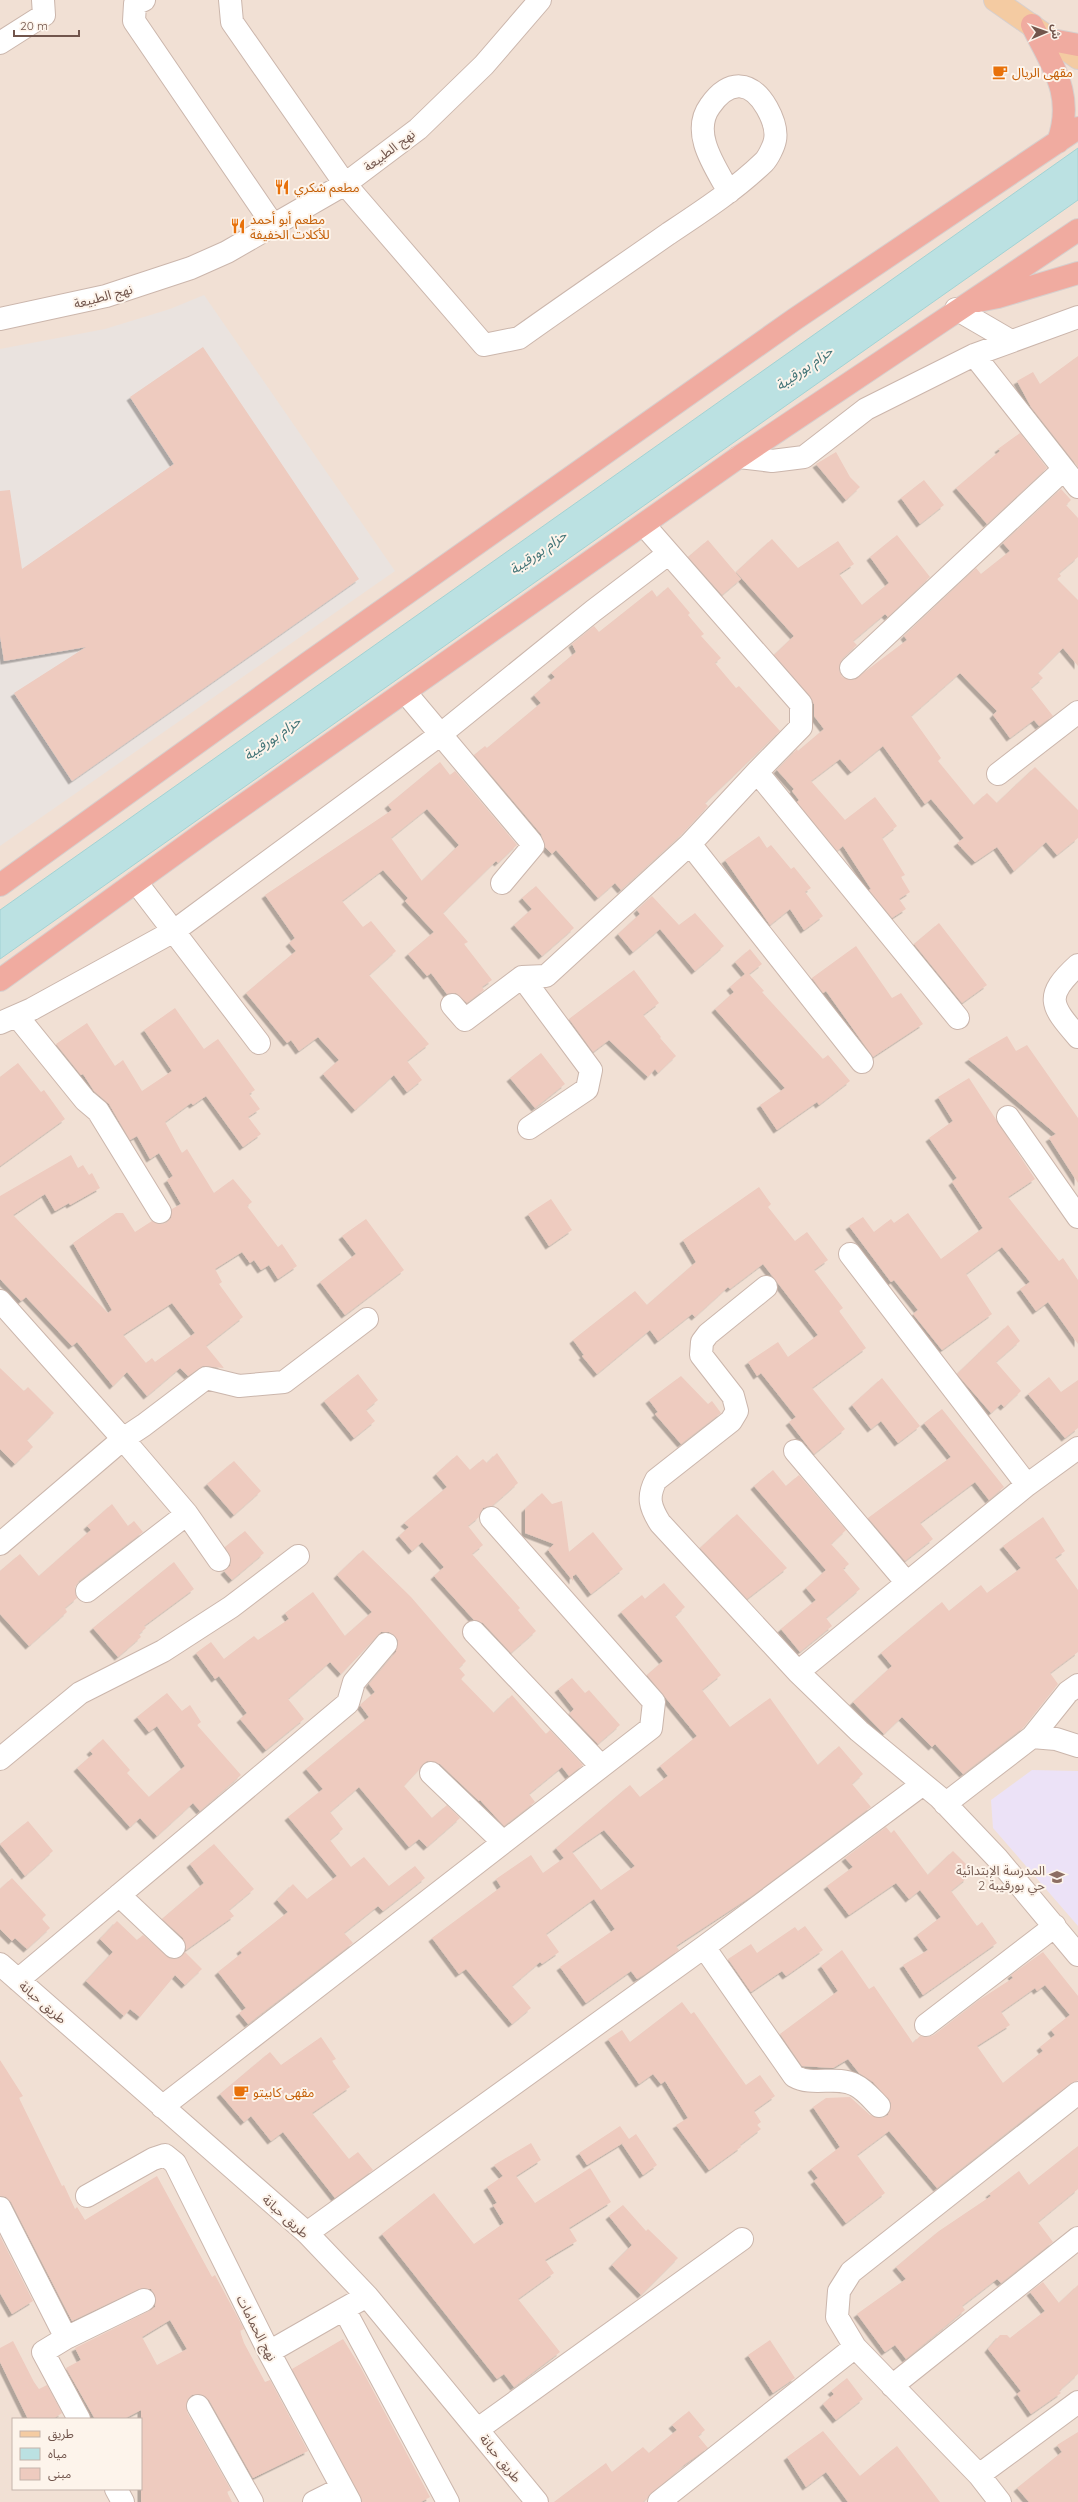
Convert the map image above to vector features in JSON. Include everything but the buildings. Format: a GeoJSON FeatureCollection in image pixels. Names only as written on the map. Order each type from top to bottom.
{"type":"FeatureCollection","features":[{"type":"Feature","properties":{"kind":"highway"},"geometry":{"type":"LineString","coordinates":[[1032,24],[1056,73],[1065,104],[1064,125],[1058,142]]}},
{"type":"Feature","properties":{"kind":"highway"},"geometry":{"type":"LineString","coordinates":[[1057,41],[1078,45]]}},
{"type":"Feature","properties":{"kind":"highway"},"geometry":{"type":"LineString","coordinates":[[0,885],[308,663],[795,319],[1078,128]]}},
{"type":"Feature","properties":{"kind":"highway"},"geometry":{"type":"LineString","coordinates":[[0,980],[136,882],[739,457],[962,306],[1078,230]]}},
{"type":"Feature","properties":{"kind":"highway"},"geometry":{"type":"LineString","coordinates":[[962,306],[1078,273]]}},
{"type":"Feature","properties":{"kind":"main road"},"geometry":{"type":"LineString","coordinates":[[995,0],[1057,41],[1078,58]]}},
{"type":"Feature","properties":{"kind":"street"},"geometry":{"type":"LineString","coordinates":[[144,0],[135,4],[134,21],[273,225]]}},
{"type":"Feature","properties":{"kind":"street"},"geometry":{"type":"LineString","coordinates":[[230,0],[232,22],[345,184],[484,346],[519,338],[729,192]]}},
{"type":"Feature","properties":{"kind":"street","name":"نهج الطبيعة"},"geometry":{"type":"LineString","coordinates":[[0,319],[106,296],[150,283],[227,252],[345,184],[418,129],[484,65],[540,0]]}},
{"type":"Feature","properties":{"kind":"street"},"geometry":{"type":"LineString","coordinates":[[0,43],[43,8]]}},
{"type":"Feature","properties":{"kind":"street"},"geometry":{"type":"LineString","coordinates":[[962,306],[1011,341]]}},
{"type":"Feature","properties":{"kind":"street"},"geometry":{"type":"LineString","coordinates":[[739,457],[772,461],[804,457],[866,409],[974,355],[1078,317]]}},
{"type":"Feature","properties":{"kind":"street"},"geometry":{"type":"LineString","coordinates":[[974,355],[1063,470],[1078,487]]}},
{"type":"Feature","properties":{"kind":"street"},"geometry":{"type":"LineString","coordinates":[[850,668],[1063,470]]}},
{"type":"Feature","properties":{"kind":"street"},"geometry":{"type":"LineString","coordinates":[[452,1005],[465,1020],[522,977],[546,976],[690,844],[757,772],[801,728],[801,704],[644,525]]}},
{"type":"Feature","properties":{"kind":"street"},"geometry":{"type":"LineString","coordinates":[[160,1212],[98,1111],[85,1100],[9,1019],[174,931],[441,734],[593,611],[668,554]]}},
{"type":"Feature","properties":{"kind":"street"},"geometry":{"type":"LineString","coordinates":[[405,692],[531,842],[533,846],[502,883]]}},
{"type":"Feature","properties":{"kind":"street"},"geometry":{"type":"LineString","coordinates":[[998,774],[1078,712]]}},
{"type":"Feature","properties":{"kind":"street"},"geometry":{"type":"LineString","coordinates":[[757,772],[958,1018]]}},
{"type":"Feature","properties":{"kind":"street"},"geometry":{"type":"LineString","coordinates":[[690,844],[862,1062]]}},
{"type":"Feature","properties":{"kind":"street"},"geometry":{"type":"LineString","coordinates":[[136,882],[259,1043]]}},
{"type":"Feature","properties":{"kind":"street"},"geometry":{"type":"LineString","coordinates":[[1078,965],[1062,980],[1056,991],[1054,1000],[1058,1013],[1078,1037]]}},
{"type":"Feature","properties":{"kind":"street"},"geometry":{"type":"LineString","coordinates":[[522,977],[591,1070],[587,1089],[529,1128]]}},
{"type":"Feature","properties":{"kind":"street"},"geometry":{"type":"LineString","coordinates":[[1008,1117],[1078,1217]]}},
{"type":"Feature","properties":{"kind":"street"},"geometry":{"type":"LineString","coordinates":[[850,1254],[1027,1485]]}},
{"type":"Feature","properties":{"kind":"street"},"geometry":{"type":"LineString","coordinates":[[766,1287],[708,1334],[700,1349],[704,1362],[733,1396],[737,1411],[734,1416],[656,1480],[650,1491],[650,1502],[660,1523],[798,1672],[860,1731],[945,1804],[996,1858],[1078,1955]]}},
{"type":"Feature","properties":{"kind":"street"},"geometry":{"type":"LineString","coordinates":[[0,1301],[187,1514],[218,1560]]}},
{"type":"Feature","properties":{"kind":"street"},"geometry":{"type":"LineString","coordinates":[[0,1544],[122,1439],[144,1425],[206,1378],[239,1386],[284,1382],[367,1319]]}},
{"type":"Feature","properties":{"kind":"street"},"geometry":{"type":"LineString","coordinates":[[798,1672],[1027,1485],[1078,1448]]}},
{"type":"Feature","properties":{"kind":"street"},"geometry":{"type":"LineString","coordinates":[[796,1451],[907,1583]]}},
{"type":"Feature","properties":{"kind":"street"},"geometry":{"type":"LineString","coordinates":[[87,1591],[187,1514]]}},
{"type":"Feature","properties":{"kind":"street"},"geometry":{"type":"LineString","coordinates":[[162,2107],[651,1728],[654,1702],[491,1518]]}},
{"type":"Feature","properties":{"kind":"street"},"geometry":{"type":"LineString","coordinates":[[0,1759],[80,1693],[163,1651],[231,1608],[298,1556]]}},
{"type":"Feature","properties":{"kind":"street"},"geometry":{"type":"LineString","coordinates":[[474,1632],[601,1766]]}},
{"type":"Feature","properties":{"kind":"street"},"geometry":{"type":"LineString","coordinates":[[18,1980],[348,1703],[354,1682],[386,1644]]}},
{"type":"Feature","properties":{"kind":"street"},"geometry":{"type":"LineString","coordinates":[[945,1804],[1032,1737],[1068,1692],[1078,1685]]}},
{"type":"Feature","properties":{"kind":"street"},"geometry":{"type":"LineString","coordinates":[[1032,1737],[1056,1739],[1078,1746]]}},
{"type":"Feature","properties":{"kind":"street"},"geometry":{"type":"LineString","coordinates":[[431,1773],[503,1842]]}},
{"type":"Feature","properties":{"kind":"street"},"geometry":{"type":"LineString","coordinates":[[307,2233],[704,1947],[923,1784]]}},
{"type":"Feature","properties":{"kind":"street"},"geometry":{"type":"LineString","coordinates":[[119,1895],[174,1947]]}},
{"type":"Feature","properties":{"kind":"street"},"geometry":{"type":"LineString","coordinates":[[926,2025],[1054,1926]]}},
{"type":"Feature","properties":{"kind":"street"},"geometry":{"type":"LineString","coordinates":[[704,1947],[794,2076],[800,2080],[833,2080],[857,2085],[879,2106]]}},
{"type":"Feature","properties":{"kind":"street","name":"طريق حبانة"},"geometry":{"type":"LineString","coordinates":[[0,1964],[307,2233],[367,2296],[537,2502]]}},
{"type":"Feature","properties":{"kind":"street"},"geometry":{"type":"LineString","coordinates":[[1000,2502],[979,2475],[855,2346],[837,2317],[839,2291],[851,2272],[1078,2093]]}},
{"type":"Feature","properties":{"kind":"street","name":"نهج الحمامات"},"geometry":{"type":"LineString","coordinates":[[88,2196],[153,2159],[165,2155],[175,2163],[269,2352],[346,2495]]}},
{"type":"Feature","properties":{"kind":"street"},"geometry":{"type":"LineString","coordinates":[[0,2208],[66,2338]]}},
{"type":"Feature","properties":{"kind":"street"},"geometry":{"type":"LineString","coordinates":[[892,2386],[1078,2238]]}},
{"type":"Feature","properties":{"kind":"street"},"geometry":{"type":"LineString","coordinates":[[478,2429],[742,2239]]}},
{"type":"Feature","properties":{"kind":"street"},"geometry":{"type":"LineString","coordinates":[[269,2352],[367,2296]]}},
{"type":"Feature","properties":{"kind":"street"},"geometry":{"type":"LineString","coordinates":[[78,2418],[43,2352],[66,2338],[144,2300]]}},
{"type":"Feature","properties":{"kind":"street"},"geometry":{"type":"LineString","coordinates":[[344,2309],[448,2502]]}},
{"type":"Feature","properties":{"kind":"street"},"geometry":{"type":"LineString","coordinates":[[659,2502],[855,2346]]}},
{"type":"Feature","properties":{"kind":"street"},"geometry":{"type":"LineString","coordinates":[[979,2475],[1078,2402]]}},
{"type":"Feature","properties":{"kind":"street"},"geometry":{"type":"LineString","coordinates":[[198,2406],[252,2502]]}},
{"type":"Feature","properties":{"kind":"street"},"geometry":{"type":"LineString","coordinates":[[117,2490],[123,2502]]}},
{"type":"Feature","properties":{"kind":"street"},"geometry":{"type":"LineString","coordinates":[[314,2502],[346,2495]]}},
{"type":"Feature","properties":{"kind":"shaded area"},"geometry":{"type":"Polygon","coordinates":[[[0,0],[1078,0],[1078,2502],[0,2502],[0,0]]]}},
{"type":"Feature","properties":{"kind":"shaded area"},"geometry":{"type":"Polygon","coordinates":[[[204,295],[395,571],[0,846],[0,349],[105,329],[170,309],[204,295]]]}},
{"type":"Feature","properties":{"kind":"shaded area","name":"المدرسة الإبتدائية حي بورقيبة 2"},"geometry":{"type":"Polygon","coordinates":[[[1032,1770],[1078,1771],[1078,1926],[993,1828],[991,1800],[1032,1770]]]}},
{"type":"Feature","properties":{"kind":"water","name":"حزام بورقيبة"},"geometry":{"type":"Polygon","coordinates":[[[1078,148],[1078,200],[0,959],[0,910],[1078,148]]]}},
{"type":"Feature","properties":{"kind":"place","name":"مقهى الريال"},"geometry":{"type":"Point","coordinates":[1000,72]}},
{"type":"Feature","properties":{"kind":"place","name":"مطعم شكري"},"geometry":{"type":"Point","coordinates":[282,187]}},
{"type":"Feature","properties":{"kind":"place","name":"مطعم أبو أحمد للأكلات الخفيفة"},"geometry":{"type":"Point","coordinates":[238,226]}},
{"type":"Feature","properties":{"kind":"place","name":"المدرسة الإبتدائية حي بورقيبة 2"},"geometry":{"type":"Point","coordinates":[1057,1877]}},
{"type":"Feature","properties":{"kind":"place","name":"مقهى كابيتو"},"geometry":{"type":"Point","coordinates":[241,2092]}}]}
